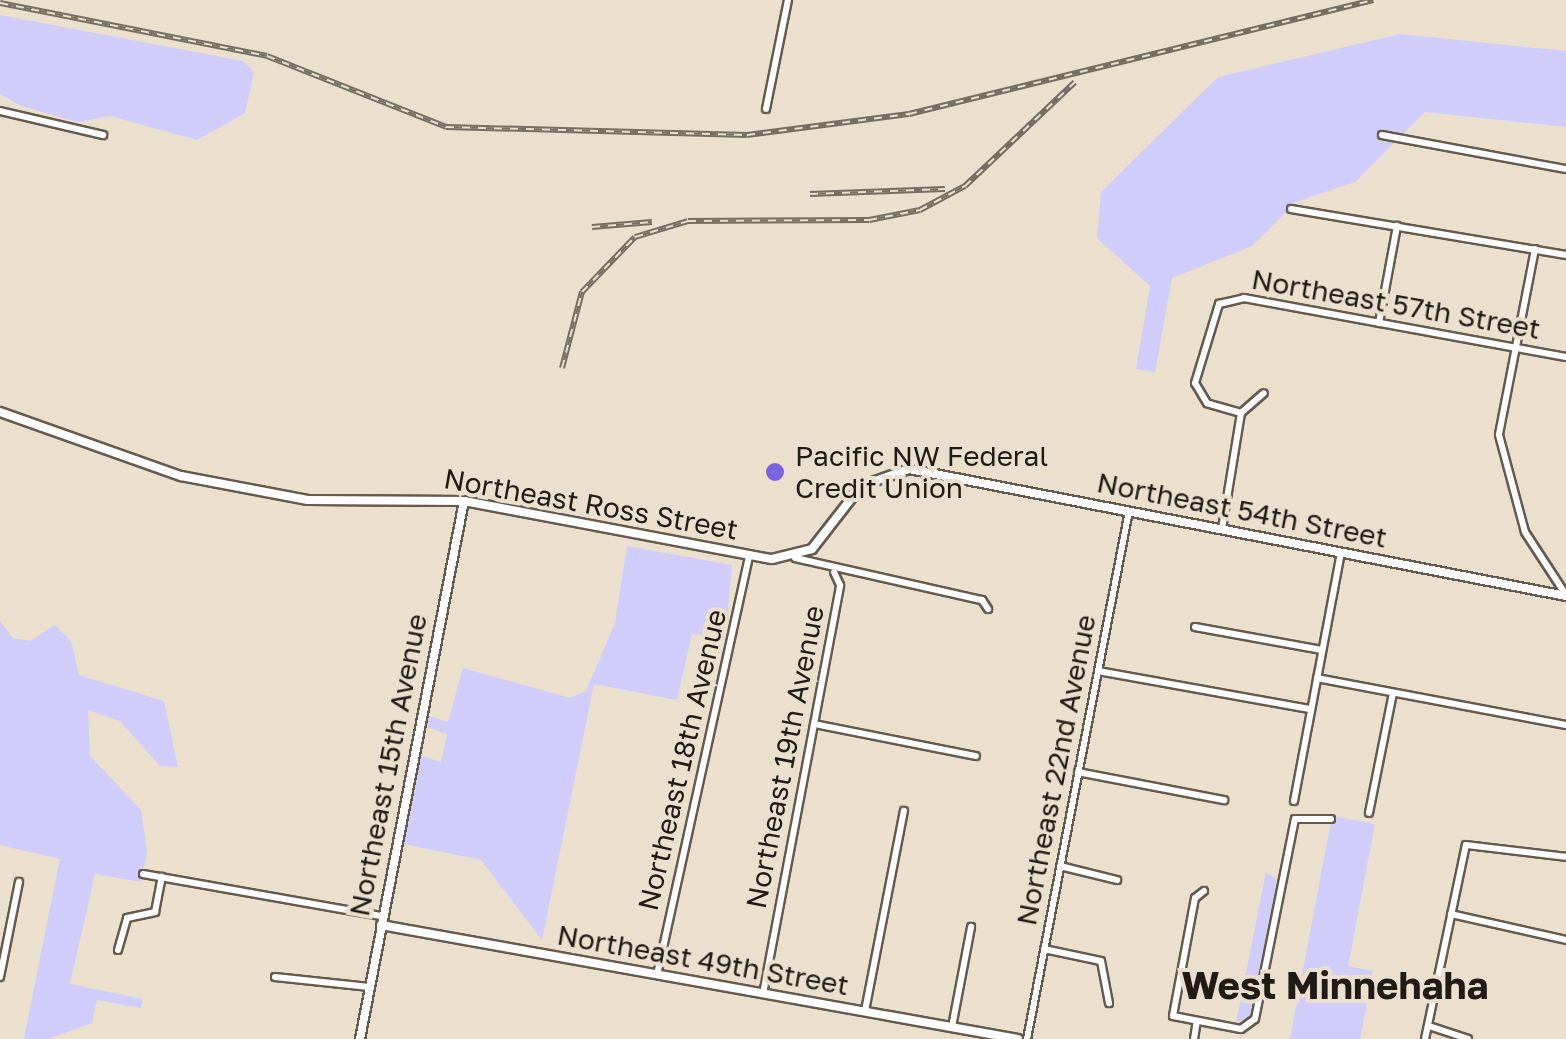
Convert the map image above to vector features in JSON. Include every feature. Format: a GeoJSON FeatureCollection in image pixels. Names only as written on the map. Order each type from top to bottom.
{"type":"FeatureCollection","features":[{"type":"Feature","properties":{"kind":"street"},"geometry":{"type":"LineString","coordinates":[[766,109],[788,0]]}},
{"type":"Feature","properties":{"kind":"street"},"geometry":{"type":"LineString","coordinates":[[0,110],[104,136]]}},
{"type":"Feature","properties":{"kind":"street"},"geometry":{"type":"LineString","coordinates":[[1382,135],[1566,169]]}},
{"type":"Feature","properties":{"kind":"street"},"geometry":{"type":"LineString","coordinates":[[1291,209],[1566,255]]}},
{"type":"Feature","properties":{"kind":"street"},"geometry":{"type":"LineString","coordinates":[[1379,323],[1397,226]]}},
{"type":"Feature","properties":{"kind":"street"},"geometry":{"type":"LineString","coordinates":[[1535,249],[1499,434],[1525,532],[1566,595]]}},
{"type":"Feature","properties":{"kind":"street","name":"Northeast 57th Street"},"geometry":{"type":"LineString","coordinates":[[1241,412],[1196,389],[1219,304],[1244,298],[1566,357]]}},
{"type":"Feature","properties":{"kind":"street"},"geometry":{"type":"LineString","coordinates":[[1222,529],[1241,412],[1264,393]]}},
{"type":"Feature","properties":{"kind":"street","name":"Northeast Ross Street"},"geometry":{"type":"LineString","coordinates":[[0,412],[181,476],[328,502],[464,502],[750,555],[795,558]]}},
{"type":"Feature","properties":{"kind":"street","name":"Northeast 54th Street"},"geometry":{"type":"LineString","coordinates":[[795,558],[820,543],[861,486],[909,469],[1566,595]]}},
{"type":"Feature","properties":{"kind":"street","name":"Northeast 15th Avenue"},"geometry":{"type":"LineString","coordinates":[[360,1039],[464,502]]}},
{"type":"Feature","properties":{"kind":"street","name":"Northeast 22nd Avenue"},"geometry":{"type":"LineString","coordinates":[[1026,1039],[1130,510]]}},
{"type":"Feature","properties":{"kind":"street"},"geometry":{"type":"LineString","coordinates":[[1294,801],[1341,553]]}},
{"type":"Feature","properties":{"kind":"street","name":"Northeast 18th Avenue"},"geometry":{"type":"LineString","coordinates":[[657,975],[750,555]]}},
{"type":"Feature","properties":{"kind":"street","name":"Northeast 19th Avenue"},"geometry":{"type":"LineString","coordinates":[[763,994],[840,585],[834,572],[795,558]]}},
{"type":"Feature","properties":{"kind":"street"},"geometry":{"type":"LineString","coordinates":[[834,572],[982,600],[988,609]]}},
{"type":"Feature","properties":{"kind":"street"},"geometry":{"type":"LineString","coordinates":[[1195,628],[1322,650]]}},
{"type":"Feature","properties":{"kind":"street"},"geometry":{"type":"LineString","coordinates":[[1098,671],[1310,709]]}},
{"type":"Feature","properties":{"kind":"street"},"geometry":{"type":"LineString","coordinates":[[1317,678],[1566,725]]}},
{"type":"Feature","properties":{"kind":"street"},"geometry":{"type":"LineString","coordinates":[[1369,813],[1393,694]]}},
{"type":"Feature","properties":{"kind":"street"},"geometry":{"type":"LineString","coordinates":[[814,724],[976,756]]}},
{"type":"Feature","properties":{"kind":"street"},"geometry":{"type":"LineString","coordinates":[[1078,772],[1224,800]]}},
{"type":"Feature","properties":{"kind":"street"},"geometry":{"type":"LineString","coordinates":[[864,1011],[904,811]]}},
{"type":"Feature","properties":{"kind":"street"},"geometry":{"type":"LineString","coordinates":[[1204,891],[1194,898],[1173,1016],[1251,1026],[1295,818],[1331,820]]}},
{"type":"Feature","properties":{"kind":"street"},"geometry":{"type":"LineString","coordinates":[[1425,1039],[1470,842],[1566,857]]}},
{"type":"Feature","properties":{"kind":"street"},"geometry":{"type":"LineString","coordinates":[[1060,866],[1118,880]]}},
{"type":"Feature","properties":{"kind":"street","name":"Northeast 49th Street"},"geometry":{"type":"LineString","coordinates":[[143,874],[657,975],[1018,1039]]}},
{"type":"Feature","properties":{"kind":"street"},"geometry":{"type":"LineString","coordinates":[[118,950],[127,918],[155,912],[162,877]]}},
{"type":"Feature","properties":{"kind":"street"},"geometry":{"type":"LineString","coordinates":[[0,977],[19,882]]}},
{"type":"Feature","properties":{"kind":"street"},"geometry":{"type":"LineString","coordinates":[[1451,914],[1566,940]]}},
{"type":"Feature","properties":{"kind":"street"},"geometry":{"type":"LineString","coordinates":[[952,1027],[971,927]]}},
{"type":"Feature","properties":{"kind":"street"},"geometry":{"type":"LineString","coordinates":[[1044,949],[1103,963],[1109,1003]]}},
{"type":"Feature","properties":{"kind":"street"},"geometry":{"type":"LineString","coordinates":[[275,976],[370,987]]}},
{"type":"Feature","properties":{"kind":"street"},"geometry":{"type":"LineString","coordinates":[[1194,1039],[1197,1021]]}},
{"type":"Feature","properties":{"kind":"street"},"geometry":{"type":"LineString","coordinates":[[1430,1026],[1468,1039]]}},
{"type":"Feature","properties":{"kind":"shaded area"},"geometry":{"type":"Polygon","coordinates":[[[0,15],[243,61],[254,72],[245,113],[197,140],[110,116],[78,122],[21,106],[0,94],[0,15]]]}},
{"type":"Feature","properties":{"kind":"shaded area"},"geometry":{"type":"Polygon","coordinates":[[[1400,34],[1566,51],[1566,127],[1425,112],[1355,182],[1296,202],[1252,246],[1172,278],[1155,372],[1136,369],[1150,286],[1097,238],[1101,192],[1218,77],[1400,34]]]}},
{"type":"Feature","properties":{"kind":"shaded area"},"geometry":{"type":"Polygon","coordinates":[[[627,546],[732,565],[725,638],[692,634],[677,700],[594,684],[542,940],[481,860],[404,844],[421,756],[441,762],[447,734],[425,726],[429,716],[448,722],[463,668],[570,698],[586,691],[615,623],[627,546]]]}},
{"type":"Feature","properties":{"kind":"shaded area"},"geometry":{"type":"Polygon","coordinates":[[[0,621],[13,638],[30,641],[55,625],[71,641],[79,675],[164,701],[178,767],[160,766],[120,721],[88,710],[90,756],[141,810],[147,851],[141,882],[95,874],[70,984],[143,999],[141,1008],[97,1000],[92,1023],[48,1039],[24,1039],[60,859],[0,845],[0,621]]]}},
{"type":"Feature","properties":{"kind":"shaded area"},"geometry":{"type":"Polygon","coordinates":[[[1332,816],[1375,824],[1348,966],[1373,971],[1360,1039],[1290,1039],[1332,816]]]}},
{"type":"Feature","properties":{"kind":"shaded area"},"geometry":{"type":"Polygon","coordinates":[[[1266,872],[1277,880],[1251,1015],[1236,1023],[1266,872]]]}},
{"type":"Feature","properties":{"kind":"railway"},"geometry":{"type":"LineString","coordinates":[[0,3],[267,56],[446,127],[747,135],[909,114],[1373,0]]}},
{"type":"Feature","properties":{"kind":"railway"},"geometry":{"type":"LineString","coordinates":[[562,368],[582,292],[635,237],[688,221],[869,220],[920,210],[965,186],[1075,82]]}},
{"type":"Feature","properties":{"kind":"railway"},"geometry":{"type":"LineString","coordinates":[[810,194],[945,189]]}},
{"type":"Feature","properties":{"kind":"railway"},"geometry":{"type":"LineString","coordinates":[[592,227],[652,222]]}},
{"type":"Feature","properties":{"kind":"place","name":"Pacific NW Federal Credit Union"},"geometry":{"type":"Point","coordinates":[775,472]}},
{"type":"Feature","properties":{"kind":"district","name":"West Minnehaha"},"geometry":{"type":"Point","coordinates":[1335,985]}}]}
